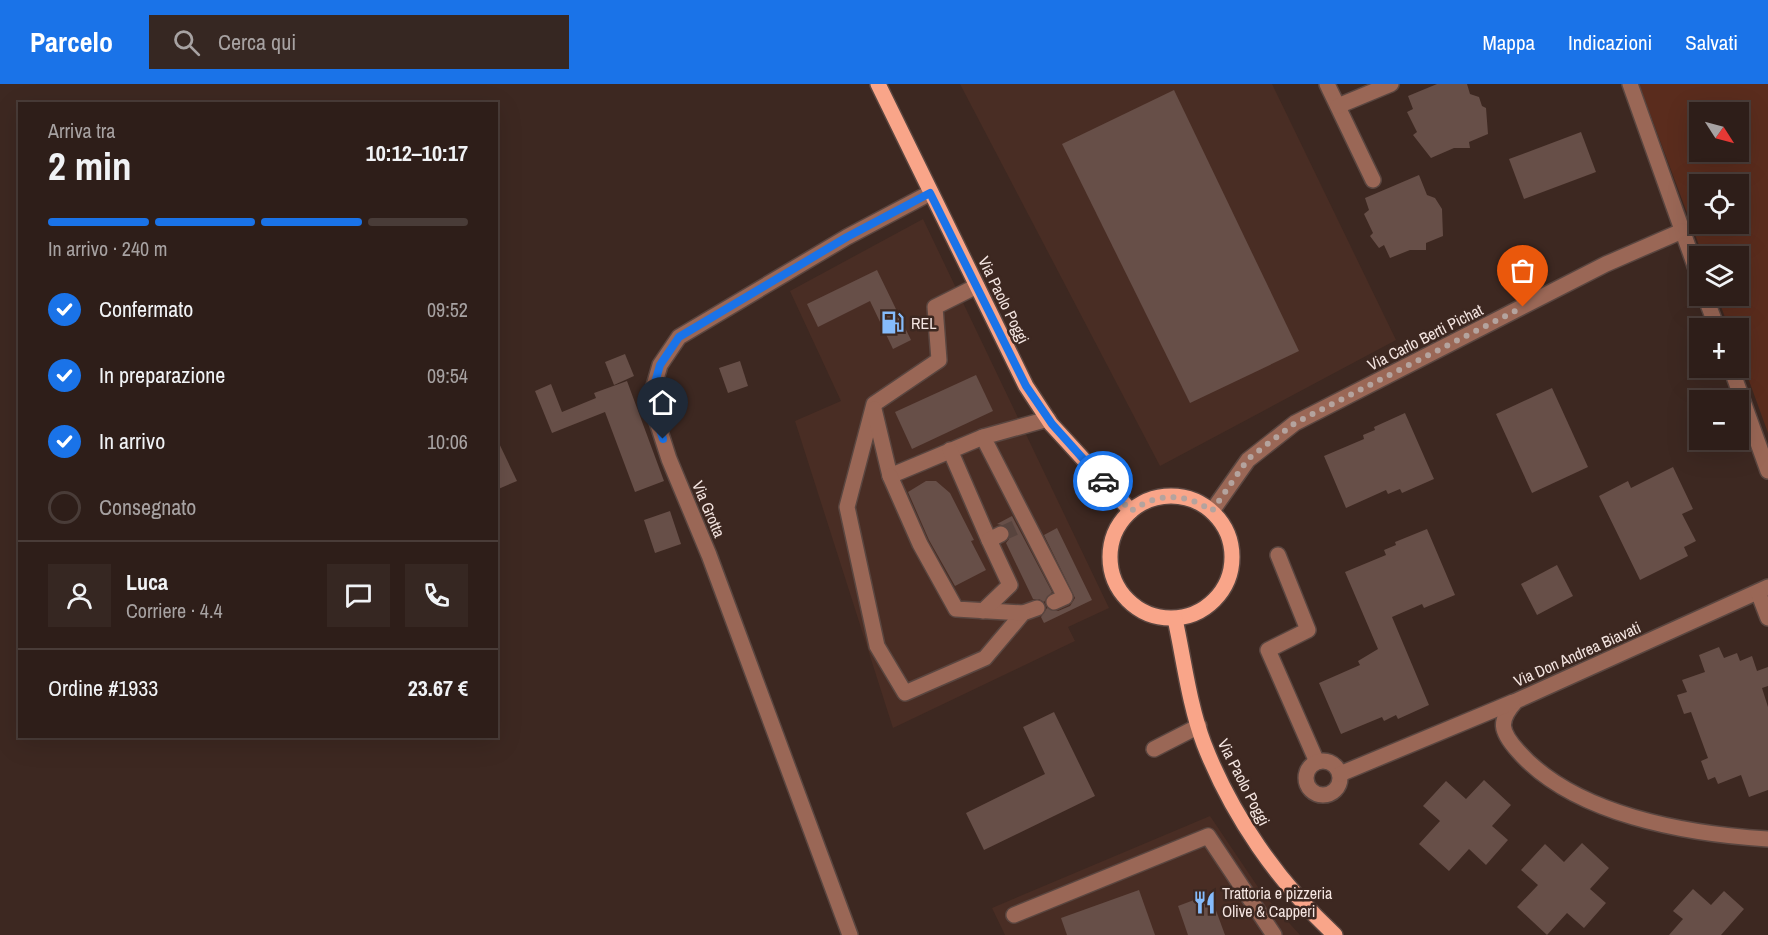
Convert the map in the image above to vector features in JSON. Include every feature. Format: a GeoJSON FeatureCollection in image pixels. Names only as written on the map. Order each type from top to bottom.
{"type":"FeatureCollection","features":[{"type":"Feature","properties":{"kind":"main road","name":"Via Paolo Poggi"},"geometry":{"type":"LineString","coordinates":[[878,84],[1026,386],[1048,418],[1131,511]]}},
{"type":"Feature","properties":{"kind":"main road"},"geometry":{"type":"LineString","coordinates":[[1171,496],[1192,500],[1212,511],[1225,527],[1232,546],[1232,567],[1225,586],[1213,603],[1195,614],[1175,619],[1148,614],[1136,608],[1125,598],[1112,574],[1110,547],[1121,521],[1131,511],[1157,497],[1171,496]]}},
{"type":"Feature","properties":{"kind":"main road","name":"Via Paolo Poggi"},"geometry":{"type":"LineString","coordinates":[[1175,619],[1198,726],[1220,781],[1244,825],[1292,889],[1335,935]]}},
{"type":"Feature","properties":{"kind":"street"},"geometry":{"type":"LineString","coordinates":[[1327,84],[1373,180]]}},
{"type":"Feature","properties":{"kind":"street"},"geometry":{"type":"LineString","coordinates":[[1338,106],[1391,84]]}},
{"type":"Feature","properties":{"kind":"street"},"geometry":{"type":"LineString","coordinates":[[1630,84],[1689,250]]}},
{"type":"Feature","properties":{"kind":"street","name":"Via Grotta"},"geometry":{"type":"LineString","coordinates":[[850,935],[713,565],[669,459],[650,400],[660,365],[679,337],[847,237],[930,193]]}},
{"type":"Feature","properties":{"kind":"street","name":"Via Carlo Berti Pichat"},"geometry":{"type":"LineString","coordinates":[[1212,511],[1248,459],[1295,423],[1606,264],[1682,231]]}},
{"type":"Feature","properties":{"kind":"street"},"geometry":{"type":"LineString","coordinates":[[874,406],[890,476],[920,544],[956,609],[1030,610],[985,658],[905,693],[877,646],[847,507],[874,406],[939,360],[935,307],[977,286]]}},
{"type":"Feature","properties":{"kind":"street"},"geometry":{"type":"LineString","coordinates":[[1735,378],[1768,471]]}},
{"type":"Feature","properties":{"kind":"street"},"geometry":{"type":"LineString","coordinates":[[890,476],[983,437],[1048,418]]}},
{"type":"Feature","properties":{"kind":"street"},"geometry":{"type":"LineString","coordinates":[[983,437],[1022,523],[1065,597],[1054,602]]}},
{"type":"Feature","properties":{"kind":"street"},"geometry":{"type":"LineString","coordinates":[[950,450],[995,537],[1010,585],[983,611]]}},
{"type":"Feature","properties":{"kind":"street"},"geometry":{"type":"LineString","coordinates":[[1278,555],[1308,630],[1268,650],[1317,762]]}},
{"type":"Feature","properties":{"kind":"street","name":"Via Don Andrea Biavati"},"geometry":{"type":"LineString","coordinates":[[1768,618],[1763,590],[1516,700],[1504,714],[1502,726],[1512,744],[1527,762],[1573,793],[1624,815],[1680,830],[1768,839]]}},
{"type":"Feature","properties":{"kind":"street"},"geometry":{"type":"LineString","coordinates":[[1340,774],[1516,700]]}},
{"type":"Feature","properties":{"kind":"street"},"geometry":{"type":"LineString","coordinates":[[1154,749],[1198,726]]}},
{"type":"Feature","properties":{"kind":"street"},"geometry":{"type":"LineString","coordinates":[[1317,762],[1331,763],[1340,774],[1340,782],[1334,792],[1323,796],[1312,793],[1305,778],[1310,767],[1317,762]]}},
{"type":"Feature","properties":{"kind":"street"},"geometry":{"type":"LineString","coordinates":[[1014,915],[1208,836],[1274,935]]}},
{"type":"Feature","properties":{"kind":"shaded area"},"geometry":{"type":"Polygon","coordinates":[[[960,84],[1272,84],[1396,340],[1160,466],[960,84]]]}},
{"type":"Feature","properties":{"kind":"shaded area"},"geometry":{"type":"Polygon","coordinates":[[[1639,84],[1768,84],[1768,433],[1748,378],[1749,318],[1725,318],[1721,306],[1749,306],[1749,246],[1699,246],[1695,234],[1749,234],[1749,174],[1689,174],[1689,218],[1639,84]]]}},
{"type":"Feature","properties":{"kind":"shaded area"},"geometry":{"type":"Polygon","coordinates":[[[923,219],[1109,608],[1068,627],[1075,641],[893,728],[795,421],[841,401],[790,291],[923,219]]]}},
{"type":"Feature","properties":{"kind":"shaded area"},"geometry":{"type":"Polygon","coordinates":[[[1210,816],[1262,893],[1300,935],[1005,935],[992,908],[1210,816]]]}},
{"type":"Feature","properties":{"kind":"building"},"geometry":{"type":"Polygon","coordinates":[[[1437,84],[1467,84],[1470,94],[1479,97],[1482,106],[1486,108],[1488,134],[1469,142],[1470,148],[1454,148],[1431,158],[1413,135],[1417,132],[1407,112],[1413,109],[1408,96],[1437,84]]]}},
{"type":"Feature","properties":{"kind":"building"},"geometry":{"type":"Polygon","coordinates":[[[1174,90],[1299,351],[1190,403],[1062,144],[1174,90]]]}},
{"type":"Feature","properties":{"kind":"building"},"geometry":{"type":"Polygon","coordinates":[[[1581,132],[1596,172],[1524,199],[1509,159],[1581,132]]]}},
{"type":"Feature","properties":{"kind":"building"},"geometry":{"type":"Polygon","coordinates":[[[1419,175],[1427,195],[1435,198],[1442,209],[1443,236],[1426,243],[1426,250],[1410,250],[1390,258],[1384,245],[1379,248],[1370,236],[1373,233],[1364,214],[1369,210],[1365,198],[1419,175]]]}},
{"type":"Feature","properties":{"kind":"building"},"geometry":{"type":"Polygon","coordinates":[[[877,270],[911,340],[893,349],[870,301],[818,327],[807,304],[877,270]]]}},
{"type":"Feature","properties":{"kind":"building"},"geometry":{"type":"Polygon","coordinates":[[[625,354],[634,376],[614,385],[605,362],[625,354]]]}},
{"type":"Feature","properties":{"kind":"building"},"geometry":{"type":"Polygon","coordinates":[[[740,361],[748,386],[728,393],[719,368],[740,361]]]}},
{"type":"Feature","properties":{"kind":"building"},"geometry":{"type":"Polygon","coordinates":[[[976,375],[993,411],[912,449],[895,412],[976,375]]]}},
{"type":"Feature","properties":{"kind":"building"},"geometry":{"type":"Polygon","coordinates":[[[627,381],[664,481],[635,492],[605,412],[552,433],[535,391],[551,384],[562,412],[596,398],[594,393],[627,381]]]}},
{"type":"Feature","properties":{"kind":"building"},"geometry":{"type":"Polygon","coordinates":[[[1552,388],[1588,467],[1532,493],[1496,414],[1552,388]]]}},
{"type":"Feature","properties":{"kind":"building"},"geometry":{"type":"Polygon","coordinates":[[[1405,413],[1434,479],[1402,493],[1400,489],[1388,494],[1386,490],[1346,508],[1324,456],[1364,439],[1363,435],[1375,430],[1374,427],[1405,413]]]}},
{"type":"Feature","properties":{"kind":"building"},"geometry":{"type":"Polygon","coordinates":[[[498,441],[517,481],[498,489],[498,441]]]}},
{"type":"Feature","properties":{"kind":"building"},"geometry":{"type":"Polygon","coordinates":[[[1673,467],[1693,509],[1682,514],[1696,541],[1684,547],[1688,556],[1640,580],[1599,496],[1628,481],[1631,488],[1673,467]]]}},
{"type":"Feature","properties":{"kind":"building"},"geometry":{"type":"Polygon","coordinates":[[[926,481],[936,481],[950,493],[974,540],[971,541],[986,570],[955,586],[929,540],[908,492],[926,481]]]}},
{"type":"Feature","properties":{"kind":"building"},"geometry":{"type":"Polygon","coordinates":[[[670,511],[681,544],[655,553],[644,520],[670,511]]]}},
{"type":"Feature","properties":{"kind":"building"},"geometry":{"type":"Polygon","coordinates":[[[1012,516],[1052,592],[1044,602],[1033,599],[1006,543],[1010,530],[1006,526],[997,524],[1012,516]]]}},
{"type":"Feature","properties":{"kind":"building"},"geometry":{"type":"Polygon","coordinates":[[[1057,528],[1092,600],[1044,623],[1041,617],[1047,608],[1058,611],[1070,606],[1075,598],[1044,535],[1057,528]]]}},
{"type":"Feature","properties":{"kind":"building"},"geometry":{"type":"Polygon","coordinates":[[[1427,529],[1455,595],[1424,608],[1422,604],[1392,617],[1429,705],[1398,719],[1396,715],[1384,721],[1382,717],[1341,734],[1319,683],[1360,665],[1358,661],[1378,649],[1345,572],[1386,555],[1384,550],[1396,545],[1395,542],[1427,529]]]}},
{"type":"Feature","properties":{"kind":"building"},"geometry":{"type":"Polygon","coordinates":[[[1557,565],[1573,596],[1537,615],[1521,584],[1557,565]]]}},
{"type":"Feature","properties":{"kind":"building"},"geometry":{"type":"Polygon","coordinates":[[[1719,647],[1724,658],[1737,653],[1740,661],[1752,656],[1757,671],[1768,667],[1768,686],[1762,688],[1768,707],[1768,790],[1749,797],[1741,775],[1718,784],[1715,777],[1708,780],[1701,761],[1708,758],[1691,712],[1684,714],[1677,695],[1687,692],[1682,680],[1705,672],[1699,655],[1719,647]]]}},
{"type":"Feature","properties":{"kind":"building"},"geometry":{"type":"Polygon","coordinates":[[[1054,712],[1095,796],[984,850],[966,813],[1045,774],[1023,727],[1054,712]]]}},
{"type":"Feature","properties":{"kind":"building"},"geometry":{"type":"Polygon","coordinates":[[[1484,780],[1511,805],[1492,826],[1508,840],[1486,865],[1469,849],[1449,871],[1419,844],[1440,821],[1423,806],[1446,781],[1466,799],[1484,780]]]}},
{"type":"Feature","properties":{"kind":"building"},"geometry":{"type":"Polygon","coordinates":[[[1582,843],[1609,868],[1590,889],[1606,903],[1584,928],[1567,913],[1547,935],[1517,907],[1538,885],[1521,870],[1545,844],[1564,862],[1582,843]]]}},
{"type":"Feature","properties":{"kind":"building"},"geometry":{"type":"Polygon","coordinates":[[[1693,889],[1711,905],[1724,891],[1744,909],[1721,935],[1669,935],[1683,919],[1673,911],[1693,889]]]}},
{"type":"Feature","properties":{"kind":"building"},"geometry":{"type":"Polygon","coordinates":[[[1139,890],[1155,935],[1067,935],[1061,918],[1139,890]]]}},
{"type":"Feature","properties":{"kind":"building"},"geometry":{"type":"Polygon","coordinates":[[[1210,894],[1225,935],[1188,935],[1178,906],[1210,894]]]}},
{"type":"Feature","properties":{"kind":"tunnel"},"geometry":{"type":"LineString","coordinates":[[1001,534],[1019,526]]}},
{"type":"Feature","properties":{"kind":"way so far"},"geometry":{"type":"LineString","coordinates":[[1103,481],[1131,511],[1157,497],[1171,496],[1186,497],[1212,511],[1248,459],[1295,423],[1523,307]]}},
{"type":"Feature","properties":{"kind":"place","name":"REL"},"geometry":{"type":"Point","coordinates":[893,323]}},
{"type":"Feature","properties":{"kind":"place","name":"Trattoria e pizzeria Olive & Capperi"},"geometry":{"type":"Point","coordinates":[1204,902]}},
{"type":"Feature","properties":{"kind":"route"},"geometry":{"type":"LineString","coordinates":[[663,439],[650,400],[660,365],[679,337],[847,237],[930,193],[1026,386],[1052,424],[1103,481]]}}]}
